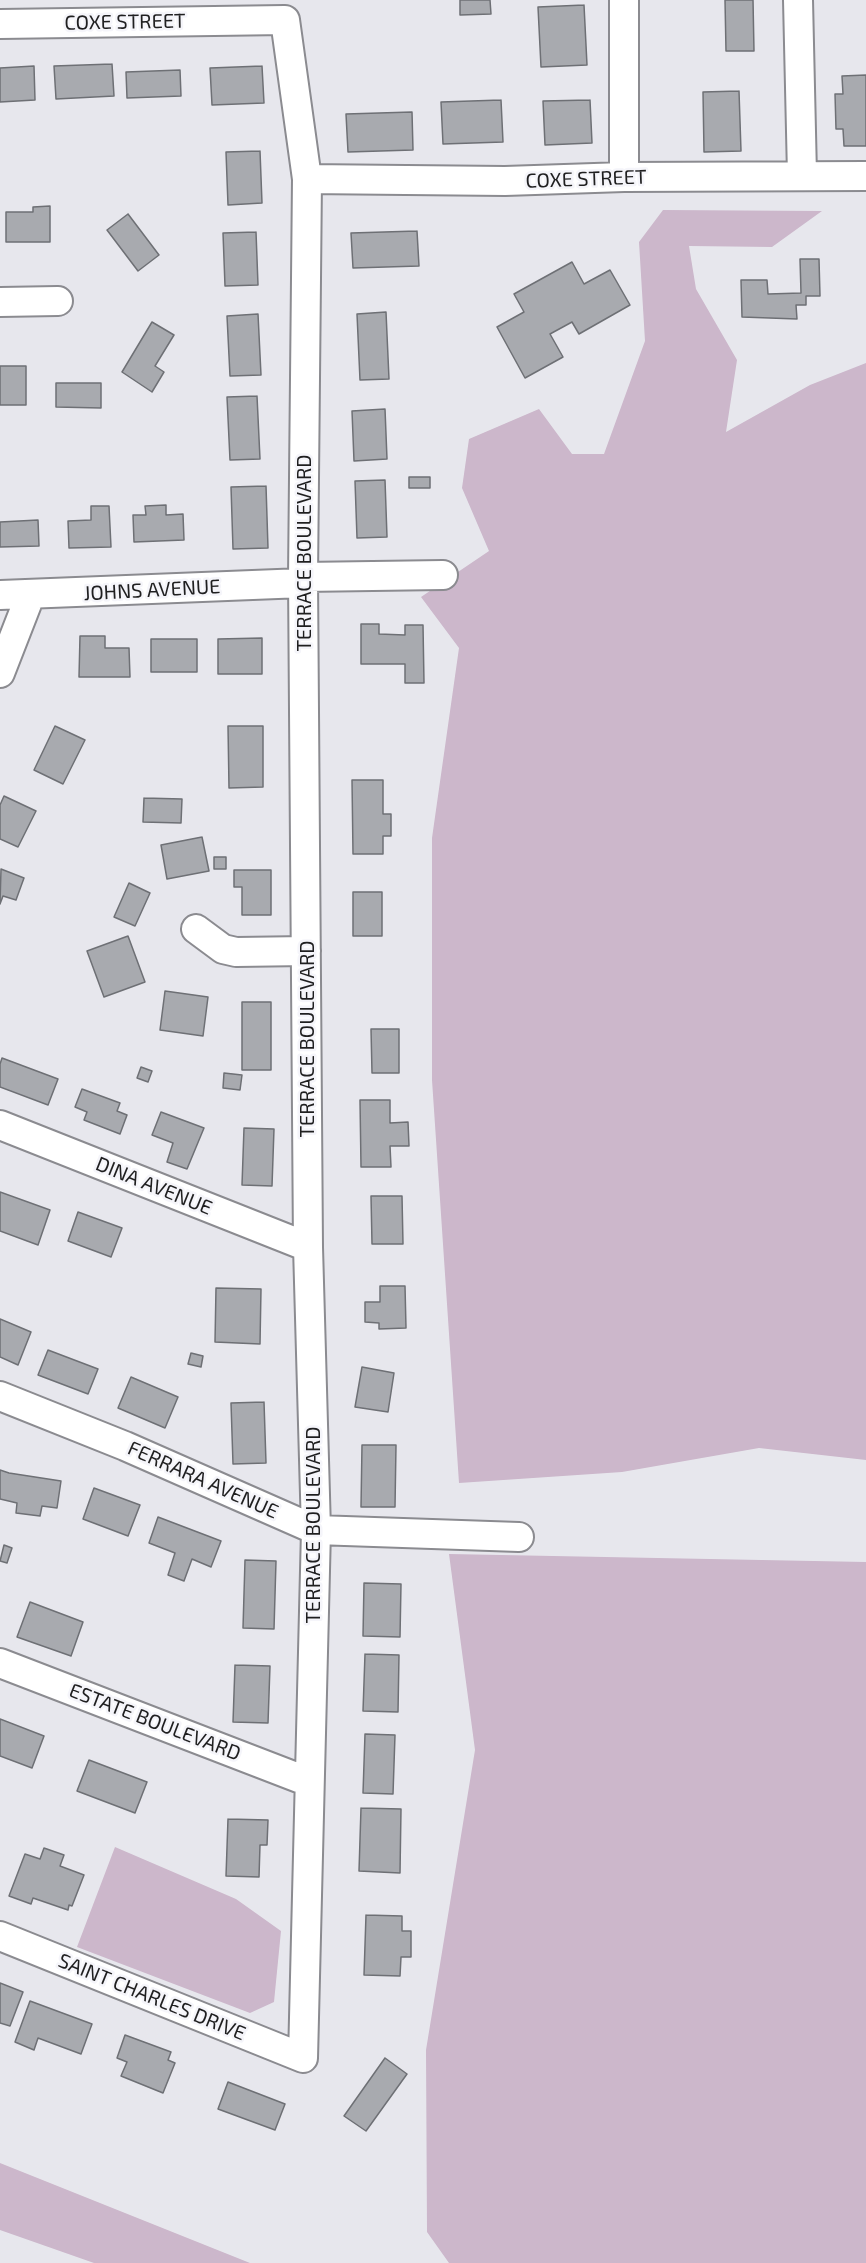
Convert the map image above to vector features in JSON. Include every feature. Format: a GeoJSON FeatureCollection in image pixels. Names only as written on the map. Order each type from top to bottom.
{"type":"FeatureCollection","features":[{"type":"Feature","properties":{"kind":"street"},"geometry":{"type":"LineString","coordinates":[[624,0],[624,177]]}},
{"type":"Feature","properties":{"kind":"street"},"geometry":{"type":"LineString","coordinates":[[798,0],[802,175]]}},
{"type":"Feature","properties":{"kind":"street","name":"COXE STREET"},"geometry":{"type":"LineString","coordinates":[[0,24],[285,21]]}},
{"type":"Feature","properties":{"kind":"street","name":"TERRACE BOULEVARD"},"geometry":{"type":"LineString","coordinates":[[285,21],[307,179],[303,580],[308,1247],[316,1530],[303,2058]]}},
{"type":"Feature","properties":{"kind":"street","name":"COXE STREET"},"geometry":{"type":"LineString","coordinates":[[307,179],[505,181],[624,177],[866,176]]}},
{"type":"Feature","properties":{"kind":"street"},"geometry":{"type":"LineString","coordinates":[[0,302],[58,301]]}},
{"type":"Feature","properties":{"kind":"street","name":"JOHNS AVENUE"},"geometry":{"type":"LineString","coordinates":[[0,595],[30,596],[303,580],[443,576]]}},
{"type":"Feature","properties":{"kind":"street"},"geometry":{"type":"LineString","coordinates":[[0,673],[30,596]]}},
{"type":"Feature","properties":{"kind":"street"},"geometry":{"type":"LineString","coordinates":[[196,929],[223,949],[236,952],[306,951]]}},
{"type":"Feature","properties":{"kind":"street","name":"DINA AVENUE"},"geometry":{"type":"LineString","coordinates":[[0,1125],[308,1247]]}},
{"type":"Feature","properties":{"kind":"street","name":"FERRARA AVENUE"},"geometry":{"type":"LineString","coordinates":[[0,1396],[125,1446],[316,1530],[519,1537]]}},
{"type":"Feature","properties":{"kind":"street","name":"ESTATE BOULEVARD"},"geometry":{"type":"LineString","coordinates":[[0,1663],[309,1782]]}},
{"type":"Feature","properties":{"kind":"street","name":"SAINT CHARLES DRIVE"},"geometry":{"type":"LineString","coordinates":[[0,1936],[303,2058]]}},
{"type":"Feature","properties":{"kind":"shaded area"},"geometry":{"type":"Polygon","coordinates":[[[663,210],[822,211],[772,247],[689,246],[696,289],[737,360],[726,432],[810,385],[866,363],[866,1460],[759,1448],[622,1472],[459,1483],[432,1080],[432,838],[459,648],[421,597],[489,551],[462,488],[469,439],[539,409],[572,454],[604,454],[645,341],[639,242],[663,210]]]}},
{"type":"Feature","properties":{"kind":"shaded area"},"geometry":{"type":"Polygon","coordinates":[[[449,1554],[866,1562],[866,2263],[449,2263],[427,2232],[426,2050],[475,1750],[449,1554]]]}},
{"type":"Feature","properties":{"kind":"shaded area"},"geometry":{"type":"Polygon","coordinates":[[[115,1847],[236,1899],[281,1931],[274,2002],[250,2013],[77,1947],[115,1847]]]}},
{"type":"Feature","properties":{"kind":"shaded area"},"geometry":{"type":"Polygon","coordinates":[[[0,2163],[250,2263],[94,2263],[0,2230],[0,2163]]]}},
{"type":"Feature","properties":{"kind":"building"},"geometry":{"type":"Polygon","coordinates":[[[460,0],[490,0],[491,14],[460,15],[460,0]]]}},
{"type":"Feature","properties":{"kind":"building"},"geometry":{"type":"Polygon","coordinates":[[[725,0],[753,0],[754,51],[726,51],[725,0]]]}},
{"type":"Feature","properties":{"kind":"building"},"geometry":{"type":"Polygon","coordinates":[[[584,5],[587,65],[541,67],[538,7],[584,5]]]}},
{"type":"Feature","properties":{"kind":"building"},"geometry":{"type":"Polygon","coordinates":[[[112,64],[114,96],[56,99],[54,66],[112,64]]]}},
{"type":"Feature","properties":{"kind":"building"},"geometry":{"type":"Polygon","coordinates":[[[34,66],[35,100],[0,102],[0,68],[34,66]]]}},
{"type":"Feature","properties":{"kind":"building"},"geometry":{"type":"Polygon","coordinates":[[[262,66],[264,103],[212,105],[210,68],[262,66]]]}},
{"type":"Feature","properties":{"kind":"building"},"geometry":{"type":"Polygon","coordinates":[[[180,70],[181,96],[127,98],[126,72],[180,70]]]}},
{"type":"Feature","properties":{"kind":"building"},"geometry":{"type":"Polygon","coordinates":[[[866,75],[866,146],[844,146],[843,129],[836,129],[835,94],[843,94],[842,76],[866,75]]]}},
{"type":"Feature","properties":{"kind":"building"},"geometry":{"type":"Polygon","coordinates":[[[739,91],[741,151],[704,152],[703,92],[739,91]]]}},
{"type":"Feature","properties":{"kind":"building"},"geometry":{"type":"Polygon","coordinates":[[[501,100],[503,142],[443,144],[441,102],[501,100]]]}},
{"type":"Feature","properties":{"kind":"building"},"geometry":{"type":"Polygon","coordinates":[[[590,100],[592,143],[545,145],[543,101],[590,100]]]}},
{"type":"Feature","properties":{"kind":"building"},"geometry":{"type":"Polygon","coordinates":[[[412,112],[413,150],[348,152],[346,114],[412,112]]]}},
{"type":"Feature","properties":{"kind":"building"},"geometry":{"type":"Polygon","coordinates":[[[260,151],[262,203],[228,205],[226,152],[260,151]]]}},
{"type":"Feature","properties":{"kind":"building"},"geometry":{"type":"Polygon","coordinates":[[[50,206],[50,242],[6,242],[6,212],[33,212],[33,207],[50,206]]]}},
{"type":"Feature","properties":{"kind":"building"},"geometry":{"type":"Polygon","coordinates":[[[128,214],[159,255],[138,271],[107,230],[128,214]]]}},
{"type":"Feature","properties":{"kind":"building"},"geometry":{"type":"Polygon","coordinates":[[[417,231],[419,266],[353,268],[351,233],[417,231]]]}},
{"type":"Feature","properties":{"kind":"building"},"geometry":{"type":"Polygon","coordinates":[[[256,232],[258,285],[225,286],[223,233],[256,232]]]}},
{"type":"Feature","properties":{"kind":"building"},"geometry":{"type":"Polygon","coordinates":[[[800,259],[819,259],[820,296],[806,296],[806,305],[796,305],[797,319],[742,317],[741,280],[767,280],[768,294],[801,293],[800,259]]]}},
{"type":"Feature","properties":{"kind":"building"},"geometry":{"type":"Polygon","coordinates":[[[572,262],[584,284],[610,270],[630,305],[579,334],[572,322],[550,334],[563,357],[525,378],[497,327],[524,312],[514,294],[572,262]]]}},
{"type":"Feature","properties":{"kind":"building"},"geometry":{"type":"Polygon","coordinates":[[[386,312],[389,379],[360,380],[357,314],[386,312]]]}},
{"type":"Feature","properties":{"kind":"building"},"geometry":{"type":"Polygon","coordinates":[[[258,314],[261,375],[230,376],[227,316],[258,314]]]}},
{"type":"Feature","properties":{"kind":"building"},"geometry":{"type":"Polygon","coordinates":[[[152,322],[174,335],[155,366],[164,372],[152,392],[122,372],[152,322]]]}},
{"type":"Feature","properties":{"kind":"building"},"geometry":{"type":"Polygon","coordinates":[[[0,366],[26,366],[26,405],[0,405],[0,366]]]}},
{"type":"Feature","properties":{"kind":"building"},"geometry":{"type":"Polygon","coordinates":[[[56,383],[101,383],[101,408],[56,407],[56,383]]]}},
{"type":"Feature","properties":{"kind":"building"},"geometry":{"type":"Polygon","coordinates":[[[257,396],[260,459],[230,460],[227,397],[257,396]]]}},
{"type":"Feature","properties":{"kind":"building"},"geometry":{"type":"Polygon","coordinates":[[[385,409],[387,459],[354,461],[352,411],[385,409]]]}},
{"type":"Feature","properties":{"kind":"building"},"geometry":{"type":"Polygon","coordinates":[[[409,477],[430,477],[430,488],[409,488],[409,477]]]}},
{"type":"Feature","properties":{"kind":"building"},"geometry":{"type":"Polygon","coordinates":[[[385,480],[387,537],[357,538],[355,481],[385,480]]]}},
{"type":"Feature","properties":{"kind":"building"},"geometry":{"type":"Polygon","coordinates":[[[266,486],[268,548],[233,549],[231,487],[266,486]]]}},
{"type":"Feature","properties":{"kind":"building"},"geometry":{"type":"Polygon","coordinates":[[[166,505],[166,515],[183,514],[184,540],[134,542],[133,515],[146,515],[145,506],[166,505]]]}},
{"type":"Feature","properties":{"kind":"building"},"geometry":{"type":"Polygon","coordinates":[[[91,506],[109,506],[111,547],[69,548],[68,521],[91,520],[91,506]]]}},
{"type":"Feature","properties":{"kind":"building"},"geometry":{"type":"Polygon","coordinates":[[[38,520],[39,546],[0,547],[0,522],[38,520]]]}},
{"type":"Feature","properties":{"kind":"building"},"geometry":{"type":"Polygon","coordinates":[[[361,624],[379,624],[379,634],[405,635],[405,625],[423,625],[424,683],[405,683],[405,664],[361,664],[361,624]]]}},
{"type":"Feature","properties":{"kind":"building"},"geometry":{"type":"Polygon","coordinates":[[[80,636],[105,636],[105,648],[129,648],[130,677],[79,677],[80,636]]]}},
{"type":"Feature","properties":{"kind":"building"},"geometry":{"type":"Polygon","coordinates":[[[262,638],[262,674],[218,674],[218,639],[262,638]]]}},
{"type":"Feature","properties":{"kind":"building"},"geometry":{"type":"Polygon","coordinates":[[[151,639],[197,639],[197,672],[151,672],[151,639]]]}},
{"type":"Feature","properties":{"kind":"building"},"geometry":{"type":"Polygon","coordinates":[[[55,726],[85,740],[63,784],[34,770],[55,726]]]}},
{"type":"Feature","properties":{"kind":"building"},"geometry":{"type":"Polygon","coordinates":[[[228,726],[263,726],[263,787],[229,788],[228,726]]]}},
{"type":"Feature","properties":{"kind":"building"},"geometry":{"type":"Polygon","coordinates":[[[352,780],[383,780],[383,814],[391,814],[391,836],[383,836],[383,854],[353,854],[352,780]]]}},
{"type":"Feature","properties":{"kind":"building"},"geometry":{"type":"Polygon","coordinates":[[[4,796],[36,811],[18,847],[0,839],[0,805],[4,796]]]}},
{"type":"Feature","properties":{"kind":"building"},"geometry":{"type":"Polygon","coordinates":[[[144,798],[182,799],[181,823],[143,822],[144,798]]]}},
{"type":"Feature","properties":{"kind":"building"},"geometry":{"type":"Polygon","coordinates":[[[202,837],[209,871],[167,879],[161,845],[202,837]]]}},
{"type":"Feature","properties":{"kind":"building"},"geometry":{"type":"Polygon","coordinates":[[[214,857],[226,857],[226,869],[214,869],[214,857]]]}},
{"type":"Feature","properties":{"kind":"building"},"geometry":{"type":"Polygon","coordinates":[[[1,869],[24,878],[16,900],[3,896],[0,904],[1,869]]]}},
{"type":"Feature","properties":{"kind":"building"},"geometry":{"type":"Polygon","coordinates":[[[234,870],[271,870],[271,915],[242,915],[242,887],[234,887],[234,870]]]}},
{"type":"Feature","properties":{"kind":"building"},"geometry":{"type":"Polygon","coordinates":[[[129,883],[150,893],[135,926],[114,917],[129,883]]]}},
{"type":"Feature","properties":{"kind":"building"},"geometry":{"type":"Polygon","coordinates":[[[353,892],[382,892],[382,936],[353,936],[353,892]]]}},
{"type":"Feature","properties":{"kind":"building"},"geometry":{"type":"Polygon","coordinates":[[[128,936],[145,982],[104,997],[87,951],[128,936]]]}},
{"type":"Feature","properties":{"kind":"building"},"geometry":{"type":"Polygon","coordinates":[[[165,991],[208,997],[203,1036],[160,1030],[165,991]]]}},
{"type":"Feature","properties":{"kind":"building"},"geometry":{"type":"Polygon","coordinates":[[[242,1002],[271,1002],[271,1070],[242,1070],[242,1002]]]}},
{"type":"Feature","properties":{"kind":"building"},"geometry":{"type":"Polygon","coordinates":[[[371,1029],[399,1029],[399,1073],[372,1073],[371,1029]]]}},
{"type":"Feature","properties":{"kind":"building"},"geometry":{"type":"Polygon","coordinates":[[[2,1058],[58,1079],[48,1105],[0,1087],[2,1058]]]}},
{"type":"Feature","properties":{"kind":"building"},"geometry":{"type":"Polygon","coordinates":[[[141,1067],[152,1071],[148,1082],[137,1078],[141,1067]]]}},
{"type":"Feature","properties":{"kind":"building"},"geometry":{"type":"Polygon","coordinates":[[[224,1073],[242,1075],[240,1090],[223,1088],[224,1073]]]}},
{"type":"Feature","properties":{"kind":"building"},"geometry":{"type":"Polygon","coordinates":[[[82,1089],[120,1103],[117,1111],[127,1115],[120,1134],[84,1120],[87,1112],[75,1107],[82,1089]]]}},
{"type":"Feature","properties":{"kind":"building"},"geometry":{"type":"Polygon","coordinates":[[[360,1100],[390,1100],[390,1123],[408,1122],[409,1146],[390,1146],[391,1167],[361,1167],[360,1100]]]}},
{"type":"Feature","properties":{"kind":"building"},"geometry":{"type":"Polygon","coordinates":[[[161,1112],[204,1128],[187,1169],[167,1162],[173,1143],[152,1135],[161,1112]]]}},
{"type":"Feature","properties":{"kind":"building"},"geometry":{"type":"Polygon","coordinates":[[[244,1128],[274,1129],[272,1186],[242,1185],[244,1128]]]}},
{"type":"Feature","properties":{"kind":"building"},"geometry":{"type":"Polygon","coordinates":[[[0,1192],[50,1210],[38,1245],[0,1231],[0,1192]]]}},
{"type":"Feature","properties":{"kind":"building"},"geometry":{"type":"Polygon","coordinates":[[[371,1196],[402,1196],[403,1244],[372,1244],[371,1196]]]}},
{"type":"Feature","properties":{"kind":"building"},"geometry":{"type":"Polygon","coordinates":[[[78,1212],[122,1228],[111,1257],[68,1241],[78,1212]]]}},
{"type":"Feature","properties":{"kind":"building"},"geometry":{"type":"Polygon","coordinates":[[[380,1286],[405,1286],[406,1328],[379,1329],[379,1323],[365,1322],[365,1302],[380,1302],[380,1286]]]}},
{"type":"Feature","properties":{"kind":"building"},"geometry":{"type":"Polygon","coordinates":[[[216,1288],[261,1289],[260,1344],[215,1342],[216,1288]]]}},
{"type":"Feature","properties":{"kind":"building"},"geometry":{"type":"Polygon","coordinates":[[[0,1319],[31,1332],[18,1365],[0,1357],[0,1319]]]}},
{"type":"Feature","properties":{"kind":"building"},"geometry":{"type":"Polygon","coordinates":[[[48,1350],[98,1369],[88,1394],[38,1375],[48,1350]]]}},
{"type":"Feature","properties":{"kind":"building"},"geometry":{"type":"Polygon","coordinates":[[[191,1353],[203,1356],[201,1367],[188,1364],[191,1353]]]}},
{"type":"Feature","properties":{"kind":"building"},"geometry":{"type":"Polygon","coordinates":[[[362,1367],[394,1373],[388,1412],[355,1407],[362,1367]]]}},
{"type":"Feature","properties":{"kind":"building"},"geometry":{"type":"Polygon","coordinates":[[[131,1377],[178,1397],[165,1428],[118,1408],[131,1377]]]}},
{"type":"Feature","properties":{"kind":"building"},"geometry":{"type":"Polygon","coordinates":[[[264,1402],[266,1463],[233,1464],[231,1403],[264,1402]]]}},
{"type":"Feature","properties":{"kind":"building"},"geometry":{"type":"Polygon","coordinates":[[[362,1445],[396,1445],[395,1507],[361,1507],[362,1445]]]}},
{"type":"Feature","properties":{"kind":"building"},"geometry":{"type":"Polygon","coordinates":[[[0,1470],[61,1481],[57,1508],[42,1506],[40,1516],[16,1513],[17,1503],[0,1499],[0,1470]]]}},
{"type":"Feature","properties":{"kind":"building"},"geometry":{"type":"Polygon","coordinates":[[[94,1488],[140,1505],[128,1536],[83,1519],[94,1488]]]}},
{"type":"Feature","properties":{"kind":"building"},"geometry":{"type":"Polygon","coordinates":[[[158,1517],[221,1541],[211,1567],[192,1559],[184,1581],[168,1575],[175,1553],[149,1543],[158,1517]]]}},
{"type":"Feature","properties":{"kind":"building"},"geometry":{"type":"Polygon","coordinates":[[[4,1545],[12,1548],[7,1563],[0,1561],[4,1545]]]}},
{"type":"Feature","properties":{"kind":"building"},"geometry":{"type":"Polygon","coordinates":[[[245,1560],[276,1561],[274,1629],[243,1628],[245,1560]]]}},
{"type":"Feature","properties":{"kind":"building"},"geometry":{"type":"Polygon","coordinates":[[[364,1583],[401,1584],[400,1637],[363,1636],[364,1583]]]}},
{"type":"Feature","properties":{"kind":"building"},"geometry":{"type":"Polygon","coordinates":[[[30,1602],[83,1622],[71,1656],[17,1637],[30,1602]]]}},
{"type":"Feature","properties":{"kind":"building"},"geometry":{"type":"Polygon","coordinates":[[[365,1654],[399,1655],[398,1712],[363,1711],[365,1654]]]}},
{"type":"Feature","properties":{"kind":"building"},"geometry":{"type":"Polygon","coordinates":[[[235,1665],[270,1666],[268,1723],[233,1722],[235,1665]]]}},
{"type":"Feature","properties":{"kind":"building"},"geometry":{"type":"Polygon","coordinates":[[[0,1719],[44,1736],[32,1768],[0,1756],[0,1719]]]}},
{"type":"Feature","properties":{"kind":"building"},"geometry":{"type":"Polygon","coordinates":[[[365,1734],[395,1735],[393,1794],[363,1793],[365,1734]]]}},
{"type":"Feature","properties":{"kind":"building"},"geometry":{"type":"Polygon","coordinates":[[[89,1760],[147,1782],[135,1813],[77,1791],[89,1760]]]}},
{"type":"Feature","properties":{"kind":"building"},"geometry":{"type":"Polygon","coordinates":[[[361,1808],[401,1809],[400,1873],[359,1871],[361,1808]]]}},
{"type":"Feature","properties":{"kind":"building"},"geometry":{"type":"Polygon","coordinates":[[[228,1819],[268,1820],[267,1845],[260,1845],[259,1877],[226,1876],[228,1819]]]}},
{"type":"Feature","properties":{"kind":"building"},"geometry":{"type":"Polygon","coordinates":[[[44,1848],[64,1855],[60,1866],[84,1875],[72,1906],[69,1905],[68,1910],[33,1898],[31,1904],[9,1896],[25,1854],[40,1859],[44,1848]]]}},
{"type":"Feature","properties":{"kind":"building"},"geometry":{"type":"Polygon","coordinates":[[[366,1915],[402,1916],[402,1931],[411,1931],[411,1957],[401,1957],[400,1976],[364,1975],[366,1915]]]}},
{"type":"Feature","properties":{"kind":"building"},"geometry":{"type":"Polygon","coordinates":[[[0,1983],[23,1992],[10,2026],[0,2023],[0,1983]]]}},
{"type":"Feature","properties":{"kind":"building"},"geometry":{"type":"Polygon","coordinates":[[[30,2001],[92,2024],[81,2054],[38,2038],[34,2050],[15,2042],[30,2001]]]}},
{"type":"Feature","properties":{"kind":"building"},"geometry":{"type":"Polygon","coordinates":[[[125,2035],[171,2052],[168,2060],[175,2063],[163,2093],[121,2076],[127,2062],[117,2058],[125,2035]]]}},
{"type":"Feature","properties":{"kind":"building"},"geometry":{"type":"Polygon","coordinates":[[[385,2058],[407,2074],[366,2131],[344,2116],[385,2058]]]}},
{"type":"Feature","properties":{"kind":"building"},"geometry":{"type":"Polygon","coordinates":[[[228,2082],[285,2104],[275,2130],[218,2109],[228,2082]]]}}]}
